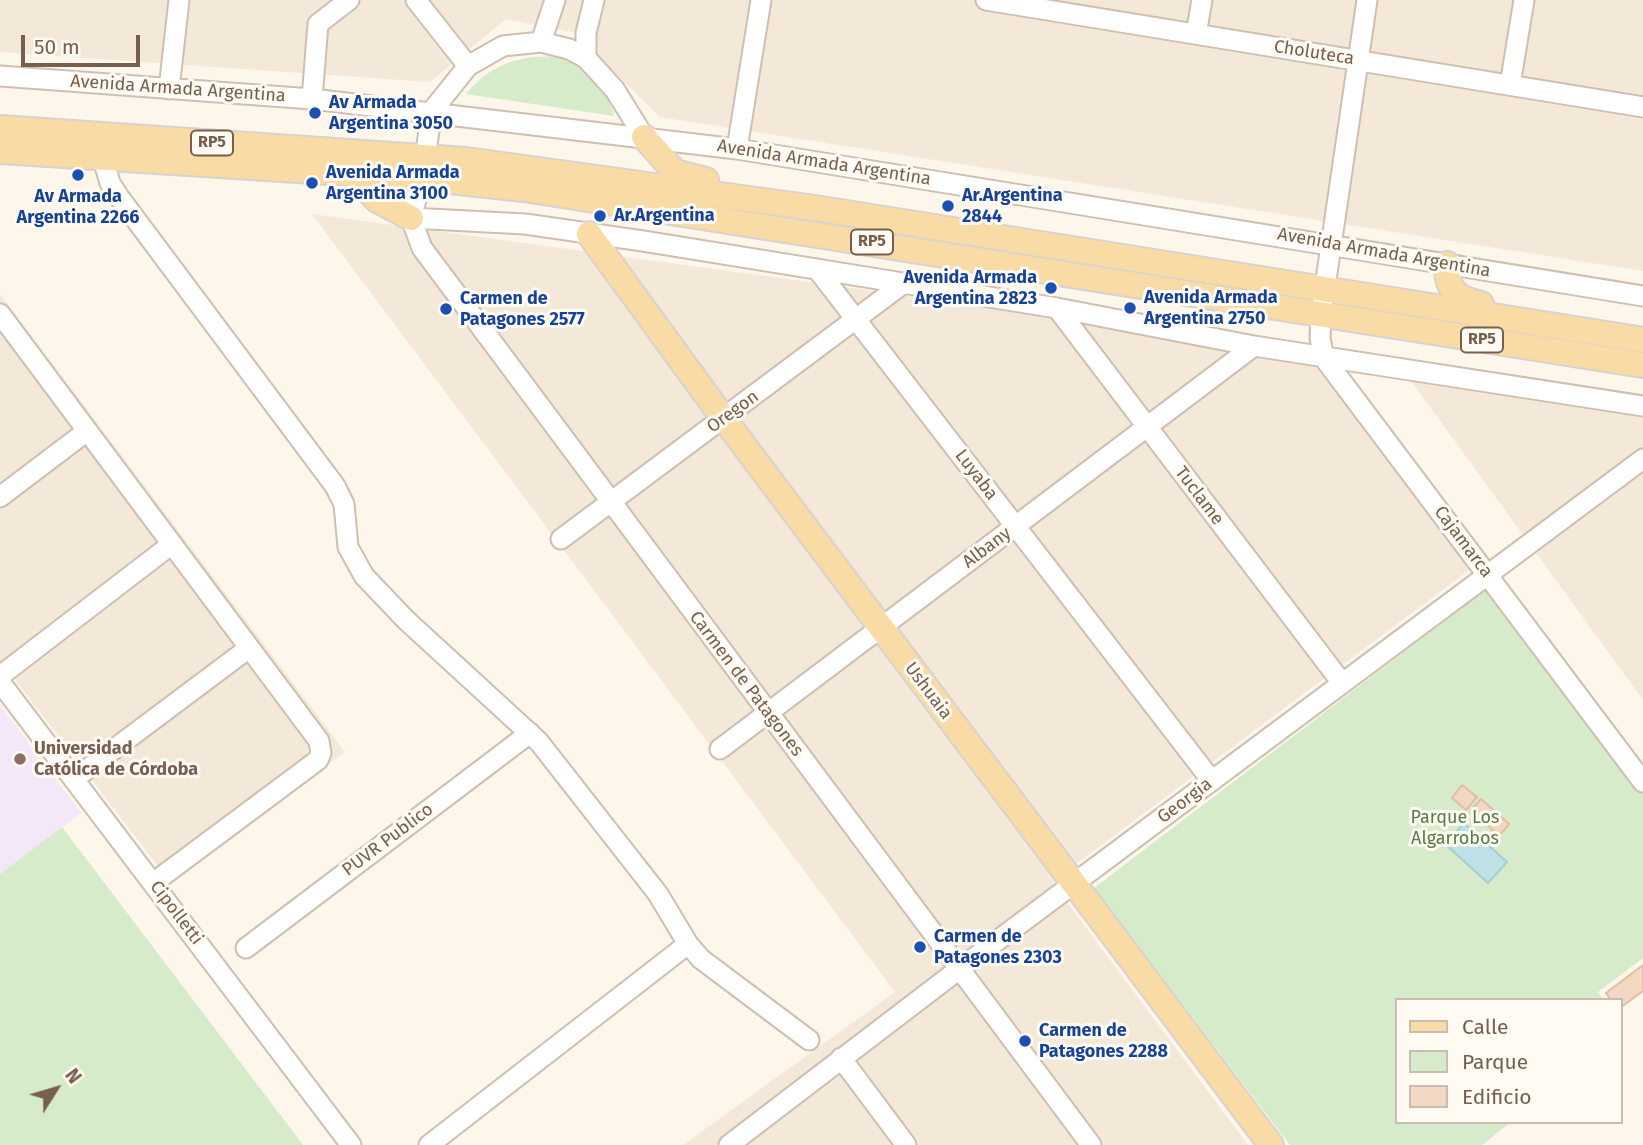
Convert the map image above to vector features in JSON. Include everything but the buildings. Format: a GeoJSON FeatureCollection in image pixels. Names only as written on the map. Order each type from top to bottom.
{"type":"FeatureCollection","features":[{"type":"Feature","properties":{"kind":"main road","name":"RP5"},"geometry":{"type":"LineString","coordinates":[[0,128],[423,167],[815,208],[1643,365]]}},
{"type":"Feature","properties":{"kind":"main road"},"geometry":{"type":"LineString","coordinates":[[644,137],[675,172],[684,176],[788,197],[815,208]]}},
{"type":"Feature","properties":{"kind":"main road","name":"RP5"},"geometry":{"type":"LineString","coordinates":[[0,151],[355,175],[423,167],[524,189],[668,210],[1322,302],[1545,324],[1643,340]]}},
{"type":"Feature","properties":{"kind":"main road"},"geometry":{"type":"LineString","coordinates":[[355,175],[377,200],[411,218]]}},
{"type":"Feature","properties":{"kind":"main road","name":"Ushuaia"},"geometry":{"type":"LineString","coordinates":[[589,234],[724,419],[1271,1145]]}},
{"type":"Feature","properties":{"kind":"main road"},"geometry":{"type":"LineString","coordinates":[[1447,264],[1449,286],[1454,294],[1464,300],[1525,314],[1545,324]]}},
{"type":"Feature","properties":{"kind":"street"},"geometry":{"type":"LineString","coordinates":[[169,89],[178,0]]}},
{"type":"Feature","properties":{"kind":"street"},"geometry":{"type":"LineString","coordinates":[[312,99],[315,34],[323,19],[349,0]]}},
{"type":"Feature","properties":{"kind":"street"},"geometry":{"type":"LineString","coordinates":[[416,0],[468,66]]}},
{"type":"Feature","properties":{"kind":"street"},"geometry":{"type":"LineString","coordinates":[[541,42],[555,0]]}},
{"type":"Feature","properties":{"kind":"street"},"geometry":{"type":"LineString","coordinates":[[586,58],[586,33],[594,0]]}},
{"type":"Feature","properties":{"kind":"street"},"geometry":{"type":"LineString","coordinates":[[737,149],[761,0]]}},
{"type":"Feature","properties":{"kind":"street","name":"Choluteca"},"geometry":{"type":"LineString","coordinates":[[986,0],[1058,6],[1196,34],[1643,107]]}},
{"type":"Feature","properties":{"kind":"street"},"geometry":{"type":"LineString","coordinates":[[1196,34],[1202,0]]}},
{"type":"Feature","properties":{"kind":"street","name":"Cajamarca"},"geometry":{"type":"LineString","coordinates":[[1367,0],[1322,302],[1320,338],[1325,358],[1643,782]]}},
{"type":"Feature","properties":{"kind":"street"},"geometry":{"type":"LineString","coordinates":[[1510,85],[1524,0]]}},
{"type":"Feature","properties":{"kind":"street"},"geometry":{"type":"LineString","coordinates":[[644,137],[615,90],[586,58],[569,49],[541,42],[503,46],[468,66],[432,111],[411,218],[525,224],[1057,308],[1325,358],[1643,406]]}},
{"type":"Feature","properties":{"kind":"street","name":"Avenida Armada Argentina"},"geometry":{"type":"LineString","coordinates":[[0,76],[312,99],[432,111],[737,149],[1643,296]]}},
{"type":"Feature","properties":{"kind":"street"},"geometry":{"type":"LineString","coordinates":[[103,159],[110,183],[119,197],[335,486],[344,503],[348,547],[364,576],[406,620],[530,733],[659,894],[688,944],[701,959],[809,1040]]}},
{"type":"Feature","properties":{"kind":"street","name":"Carmen de Patagones"},"geometry":{"type":"LineString","coordinates":[[411,218],[422,248],[1091,1145]]}},
{"type":"Feature","properties":{"kind":"street","name":"Luyaba"},"geometry":{"type":"LineString","coordinates":[[817,269],[1212,782]]}},
{"type":"Feature","properties":{"kind":"street","name":"Oregon"},"geometry":{"type":"LineString","coordinates":[[561,539],[858,320],[904,283]]}},
{"type":"Feature","properties":{"kind":"street","name":"Tuclame"},"geometry":{"type":"LineString","coordinates":[[1057,308],[1342,683]]}},
{"type":"Feature","properties":{"kind":"street"},"geometry":{"type":"LineString","coordinates":[[3,324],[88,431],[319,741],[321,753],[318,760],[153,883]]}},
{"type":"Feature","properties":{"kind":"street","name":"Albany"},"geometry":{"type":"LineString","coordinates":[[720,749],[1254,346]]}},
{"type":"Feature","properties":{"kind":"street"},"geometry":{"type":"LineString","coordinates":[[0,497],[88,431]]}},
{"type":"Feature","properties":{"kind":"street","name":"Georgia"},"geometry":{"type":"LineString","coordinates":[[729,1145],[958,970],[1643,459]]}},
{"type":"Feature","properties":{"kind":"street"},"geometry":{"type":"LineString","coordinates":[[0,676],[172,544]]}},
{"type":"Feature","properties":{"kind":"street"},"geometry":{"type":"LineString","coordinates":[[74,779],[249,648]]}},
{"type":"Feature","properties":{"kind":"street","name":"Cipolletti"},"geometry":{"type":"LineString","coordinates":[[0,682],[351,1145]]}},
{"type":"Feature","properties":{"kind":"street","name":"PUVR Publico"},"geometry":{"type":"LineString","coordinates":[[246,947],[530,733]]}},
{"type":"Feature","properties":{"kind":"street"},"geometry":{"type":"LineString","coordinates":[[429,1145],[688,944]]}},
{"type":"Feature","properties":{"kind":"street"},"geometry":{"type":"LineString","coordinates":[[841,1058],[906,1145]]}},
{"type":"Feature","properties":{"kind":"shaded area"},"geometry":{"type":"Polygon","coordinates":[[[0,0],[1643,0],[1643,271],[660,117],[573,32],[506,19],[430,82],[0,52],[0,0]]]}},
{"type":"Feature","properties":{"kind":"shaded area"},"geometry":{"type":"Polygon","coordinates":[[[312,214],[1306,350],[1472,568],[1052,882],[1248,1145],[683,1145],[895,992],[312,214]]]}},
{"type":"Feature","properties":{"kind":"shaded area"},"geometry":{"type":"Polygon","coordinates":[[[0,294],[345,752],[170,882],[0,660],[0,294]]]}},
{"type":"Feature","properties":{"kind":"shaded area"},"geometry":{"type":"Polygon","coordinates":[[[1409,378],[1643,413],[1643,700],[1409,378]]]}},
{"type":"Feature","properties":{"kind":"shaded area","name":"Universidad Católica de Córdoba"},"geometry":{"type":"Polygon","coordinates":[[[0,705],[81,813],[0,874],[0,705]]]}},
{"type":"Feature","properties":{"kind":"green space"},"geometry":{"type":"Polygon","coordinates":[[[534,57],[563,58],[584,68],[603,90],[614,116],[466,94],[496,68],[534,57]]]}},
{"type":"Feature","properties":{"kind":"green space","name":"Parque Los Algarrobos"},"geometry":{"type":"Polygon","coordinates":[[[1488,588],[1643,792],[1643,958],[1598,992],[1602,998],[1394,998],[1394,1124],[1508,1124],[1482,1145],[1290,1145],[1094,888],[1488,588]]]}},
{"type":"Feature","properties":{"kind":"green space"},"geometry":{"type":"Polygon","coordinates":[[[62,827],[303,1145],[0,1145],[0,874],[62,827]]]}},
{"type":"Feature","properties":{"kind":"water"},"geometry":{"type":"Polygon","coordinates":[[[1464,823],[1507,862],[1488,883],[1445,844],[1464,823]]]}},
{"type":"Feature","properties":{"kind":"place","name":"Av Armada Argentina 3050"},"geometry":{"type":"Point","coordinates":[315,113]}},
{"type":"Feature","properties":{"kind":"place","name":"Av Armada Argentina 2266"},"geometry":{"type":"Point","coordinates":[78,175]}},
{"type":"Feature","properties":{"kind":"place","name":"Avenida Armada Argentina 3100"},"geometry":{"type":"Point","coordinates":[312,183]}},
{"type":"Feature","properties":{"kind":"place","name":"Ar.Argentina 2844"},"geometry":{"type":"Point","coordinates":[948,206]}},
{"type":"Feature","properties":{"kind":"place","name":"Ar.Argentina"},"geometry":{"type":"Point","coordinates":[600,216]}},
{"type":"Feature","properties":{"kind":"place","name":"Avenida Armada Argentina 2823"},"geometry":{"type":"Point","coordinates":[1051,288]}},
{"type":"Feature","properties":{"kind":"place","name":"Avenida Armada Argentina 2750"},"geometry":{"type":"Point","coordinates":[1130,308]}},
{"type":"Feature","properties":{"kind":"place","name":"Carmen de Patagones 2577"},"geometry":{"type":"Point","coordinates":[446,309]}},
{"type":"Feature","properties":{"kind":"place","name":"Universidad Católica de Córdoba"},"geometry":{"type":"Point","coordinates":[20,759]}},
{"type":"Feature","properties":{"kind":"place","name":"Carmen de Patagones 2303"},"geometry":{"type":"Point","coordinates":[920,947]}},
{"type":"Feature","properties":{"kind":"place","name":"Carmen de Patagones 2288"},"geometry":{"type":"Point","coordinates":[1025,1041]}}]}
